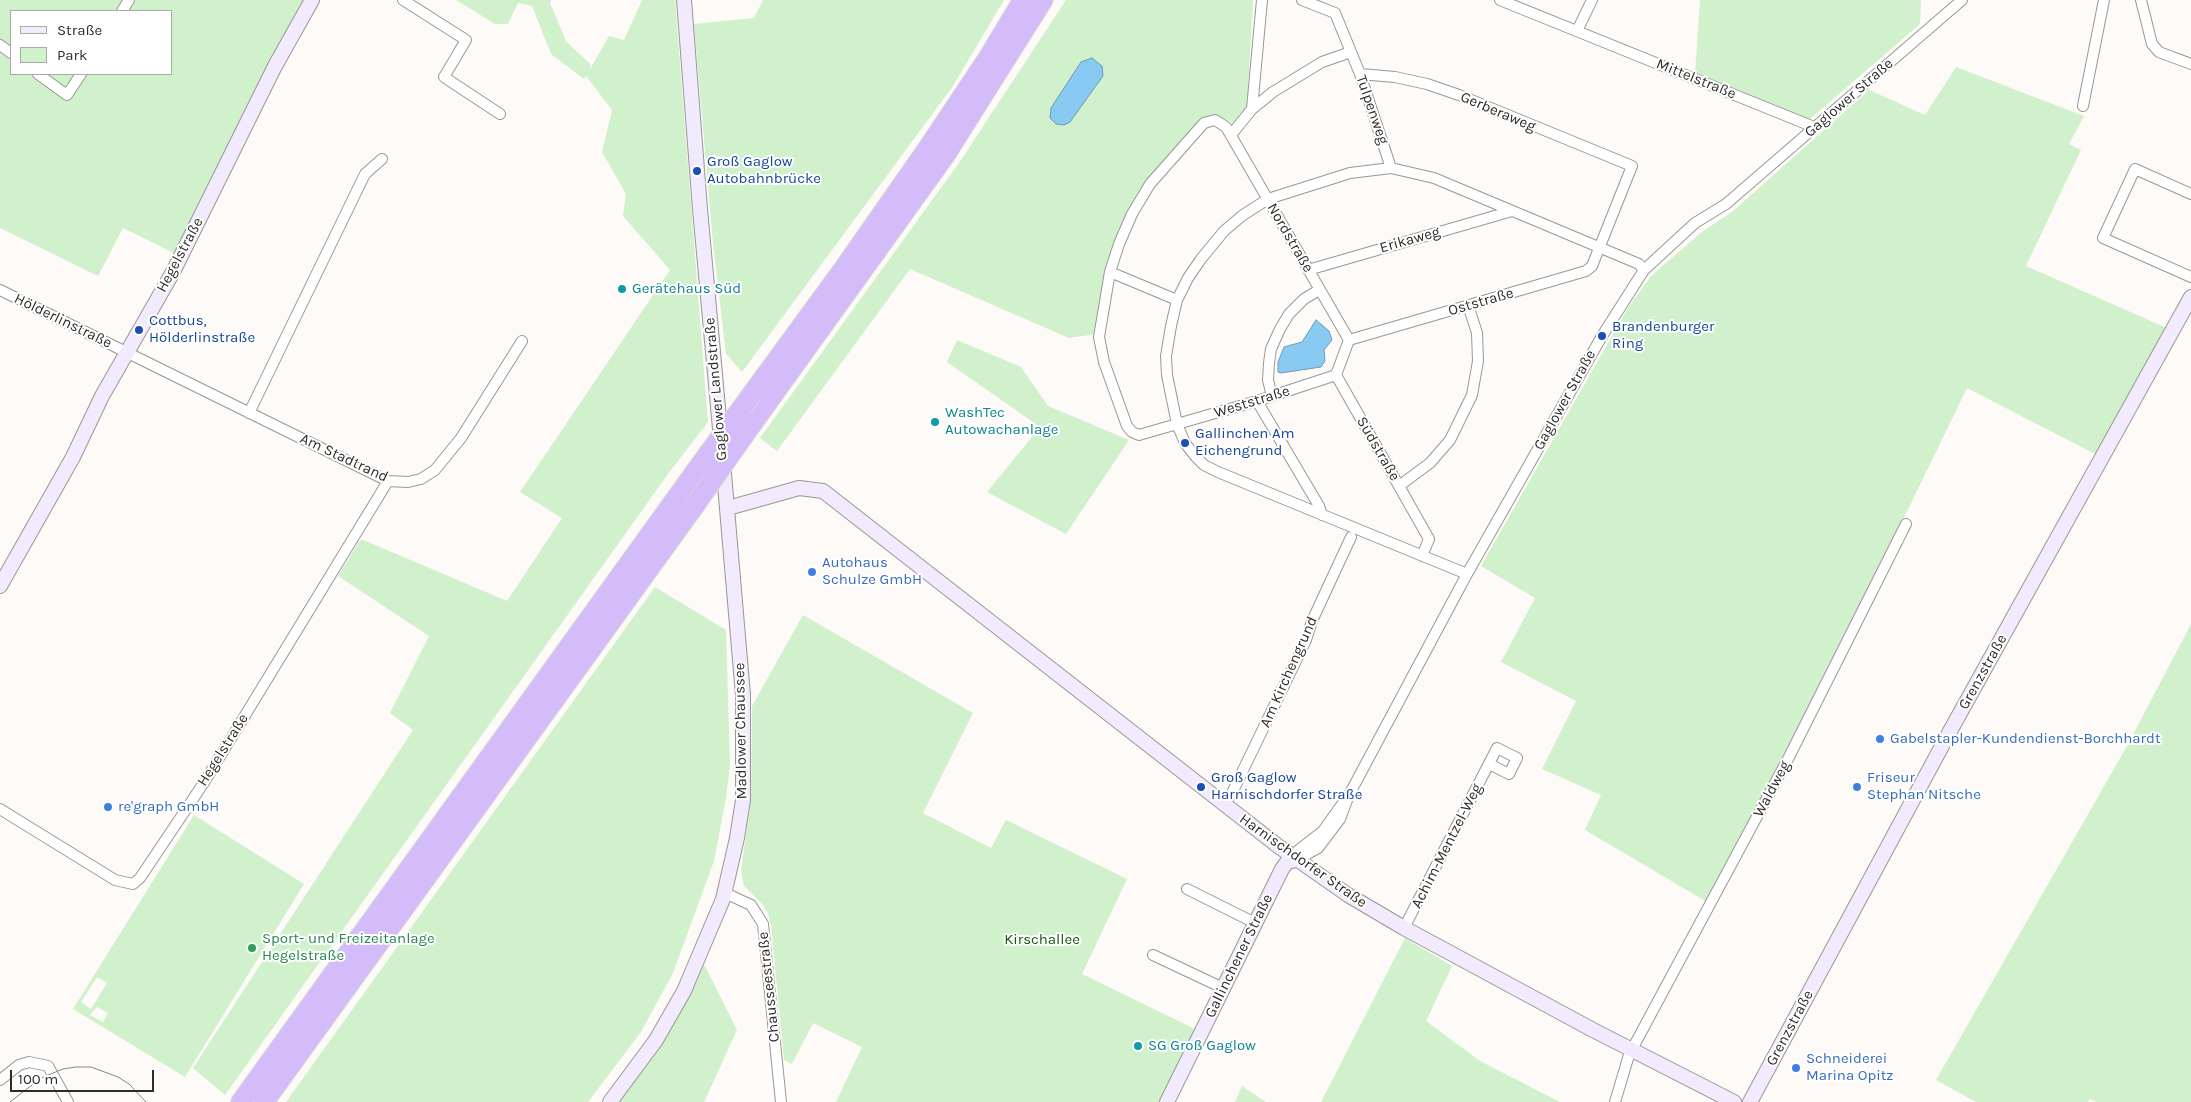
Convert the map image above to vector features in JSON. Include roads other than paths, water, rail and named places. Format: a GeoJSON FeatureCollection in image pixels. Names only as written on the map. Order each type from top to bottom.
{"type":"FeatureCollection","features":[{"type":"Feature","properties":{"kind":"highway"},"geometry":{"type":"LineString","coordinates":[[241,1102],[928,148],[990,55],[1023,0]]}},
{"type":"Feature","properties":{"kind":"highway"},"geometry":{"type":"LineString","coordinates":[[264,1102],[946,154],[1043,0]]}},
{"type":"Feature","properties":{"kind":"street","name":"Hegelstraße"},"geometry":{"type":"LineString","coordinates":[[0,586],[73,456],[102,396],[173,272],[275,66],[312,0]]}},
{"type":"Feature","properties":{"kind":"street"},"geometry":{"type":"LineString","coordinates":[[403,0],[466,40],[444,77],[500,114]]}},
{"type":"Feature","properties":{"kind":"street","name":"Gaglower Landstraße"},"geometry":{"type":"LineString","coordinates":[[684,0],[700,218],[728,508]]}},
{"type":"Feature","properties":{"kind":"street"},"geometry":{"type":"LineString","coordinates":[[1252,109],[1262,0]]}},
{"type":"Feature","properties":{"kind":"street","name":"Tulpenweg"},"geometry":{"type":"LineString","coordinates":[[1302,0],[1335,13],[1360,74],[1391,168]]}},
{"type":"Feature","properties":{"kind":"street","name":"Mittelstraße"},"geometry":{"type":"LineString","coordinates":[[1500,0],[1814,127]]}},
{"type":"Feature","properties":{"kind":"street"},"geometry":{"type":"LineString","coordinates":[[1577,31],[1592,0]]}},
{"type":"Feature","properties":{"kind":"street","name":"Gaglower Straße"},"geometry":{"type":"LineString","coordinates":[[1290,861],[1323,831],[1349,795],[1467,574],[1602,336],[1644,270],[1695,223],[1726,204],[1962,0]]}},
{"type":"Feature","properties":{"kind":"street"},"geometry":{"type":"LineString","coordinates":[[2082,106],[2104,0]]}},
{"type":"Feature","properties":{"kind":"street"},"geometry":{"type":"LineString","coordinates":[[2141,0],[2152,44],[2159,52],[2191,64]]}},
{"type":"Feature","properties":{"kind":"street"},"geometry":{"type":"LineString","coordinates":[[0,44],[10,52]]}},
{"type":"Feature","properties":{"kind":"street"},"geometry":{"type":"LineString","coordinates":[[1178,300],[1110,272],[1119,244],[1132,214],[1150,184],[1204,122],[1215,120],[1226,127],[1231,135],[1252,109],[1294,78],[1322,62],[1351,52]]}},
{"type":"Feature","properties":{"kind":"street","name":"Gerberaweg"},"geometry":{"type":"LineString","coordinates":[[1360,74],[1395,77],[1427,84],[1460,95],[1632,166]]}},
{"type":"Feature","properties":{"kind":"street"},"geometry":{"type":"LineString","coordinates":[[39,75],[66,95],[80,75]]}},
{"type":"Feature","properties":{"kind":"street","name":"Nordstraße"},"geometry":{"type":"LineString","coordinates":[[1231,135],[1349,340]]}},
{"type":"Feature","properties":{"kind":"street"},"geometry":{"type":"LineString","coordinates":[[249,413],[365,174],[382,159]]}},
{"type":"Feature","properties":{"kind":"street","name":"Oststraße"},"geometry":{"type":"LineString","coordinates":[[1349,340],[1591,268],[1632,166]]}},
{"type":"Feature","properties":{"kind":"street"},"geometry":{"type":"LineString","coordinates":[[1467,574],[1204,465],[1185,443],[1169,393],[1166,356],[1170,326],[1178,300],[1188,278],[1212,245],[1243,215],[1268,199],[1350,173],[1391,168],[1434,178],[1639,264],[1644,270]]}},
{"type":"Feature","properties":{"kind":"street"},"geometry":{"type":"LineString","coordinates":[[2191,194],[2135,169],[2103,238],[2191,277]]}},
{"type":"Feature","properties":{"kind":"street","name":"Erikaweg"},"geometry":{"type":"LineString","coordinates":[[1308,270],[1512,211]]}},
{"type":"Feature","properties":{"kind":"street","name":"Weststraße"},"geometry":{"type":"LineString","coordinates":[[1110,272],[1099,336],[1104,362],[1127,426],[1132,432],[1139,435],[1257,401],[1336,375]]}},
{"type":"Feature","properties":{"kind":"street","name":"Hölderlinstraße"},"geometry":{"type":"LineString","coordinates":[[0,290],[127,352]]}},
{"type":"Feature","properties":{"kind":"street"},"geometry":{"type":"LineString","coordinates":[[1272,396],[1268,380],[1268,363],[1271,349],[1289,314],[1304,299],[1319,290]]}},
{"type":"Feature","properties":{"kind":"street","name":"Grenzstraße"},"geometry":{"type":"LineString","coordinates":[[1750,1102],[1949,733],[2191,298]]}},
{"type":"Feature","properties":{"kind":"street"},"geometry":{"type":"LineString","coordinates":[[1400,486],[1424,468],[1450,440],[1472,395],[1478,360],[1476,333],[1468,305]]}},
{"type":"Feature","properties":{"kind":"street"},"geometry":{"type":"LineString","coordinates":[[1336,375],[1349,340]]}},
{"type":"Feature","properties":{"kind":"street","name":"Am Stadtrand"},"geometry":{"type":"LineString","coordinates":[[127,352],[388,480],[408,482],[421,479],[435,470],[461,438],[522,342]]}},
{"type":"Feature","properties":{"kind":"street","name":"Südstraße"},"geometry":{"type":"LineString","coordinates":[[1336,375],[1429,539],[1422,556]]}},
{"type":"Feature","properties":{"kind":"street"},"geometry":{"type":"LineString","coordinates":[[1257,401],[1319,506],[1322,515]]}},
{"type":"Feature","properties":{"kind":"street","name":"Hegelstraße"},"geometry":{"type":"LineString","coordinates":[[0,809],[115,880],[133,884],[140,878],[205,780],[388,480]]}},
{"type":"Feature","properties":{"kind":"street","name":"Harnischdorfer Straße"},"geometry":{"type":"LineString","coordinates":[[728,508],[789,490],[809,488],[823,492],[920,565],[1224,805],[1290,861],[1404,928],[1632,1051],[1734,1102]]}},
{"type":"Feature","properties":{"kind":"street","name":"Madlower Chaussee"},"geometry":{"type":"LineString","coordinates":[[610,1102],[656,1040],[684,991],[716,920],[725,893],[737,838],[743,800],[743,695],[728,508]]}},
{"type":"Feature","properties":{"kind":"street","name":"Waldweg"},"geometry":{"type":"LineString","coordinates":[[1615,1102],[1632,1051],[1789,757],[1906,524]]}},
{"type":"Feature","properties":{"kind":"street","name":"Am Kirchengrund"},"geometry":{"type":"LineString","coordinates":[[1224,805],[1232,793],[1302,650],[1312,621],[1351,538]]}},
{"type":"Feature","properties":{"kind":"street","name":"Achim-Mentzel-Weg"},"geometry":{"type":"LineString","coordinates":[[1404,928],[1489,764]]}},
{"type":"Feature","properties":{"kind":"street","name":"Gallinchener Straße"},"geometry":{"type":"LineString","coordinates":[[1167,1102],[1255,923],[1290,861]]}},
{"type":"Feature","properties":{"kind":"street"},"geometry":{"type":"LineString","coordinates":[[1187,889],[1255,923]]}},
{"type":"Feature","properties":{"kind":"street","name":"Chausseestraße"},"geometry":{"type":"LineString","coordinates":[[725,893],[751,905],[763,924],[781,1102]]}},
{"type":"Feature","properties":{"kind":"street"},"geometry":{"type":"LineString","coordinates":[[1153,955],[1223,988]]}},
{"type":"Feature","properties":{"kind":"street"},"geometry":{"type":"LineString","coordinates":[[0,1080],[19,1065],[37,1063],[48,1066],[67,1099],[76,1102]]}},
{"type":"Feature","properties":{"kind":"water"},"geometry":{"type":"Polygon","coordinates":[[[1092,58],[1102,66],[1103,76],[1070,122],[1064,125],[1056,124],[1050,118],[1051,108],[1081,62],[1092,58]]]}},
{"type":"Feature","properties":{"kind":"water"},"geometry":{"type":"Polygon","coordinates":[[[1316,320],[1329,331],[1332,340],[1324,350],[1325,361],[1321,367],[1278,372],[1278,362],[1284,347],[1302,342],[1316,320]]]}},
{"type":"Feature","properties":{"kind":"tram line"},"geometry":{"type":"LineString","coordinates":[[10,1102],[41,1078],[63,1069],[76,1067],[91,1067],[118,1077],[129,1084],[146,1102]]}},
{"type":"Feature","properties":{"kind":"place","name":"Groß Gaglow Autobahnbrücke"},"geometry":{"type":"Point","coordinates":[697,171]}},
{"type":"Feature","properties":{"kind":"place","name":"Gerätehaus Süd"},"geometry":{"type":"Point","coordinates":[622,289]}},
{"type":"Feature","properties":{"kind":"place","name":"Cottbus, Hölderlinstraße"},"geometry":{"type":"Point","coordinates":[139,330]}},
{"type":"Feature","properties":{"kind":"place","name":"Brandenburger Ring"},"geometry":{"type":"Point","coordinates":[1602,336]}},
{"type":"Feature","properties":{"kind":"place","name":"WashTec Autowachanlage"},"geometry":{"type":"Point","coordinates":[935,422]}},
{"type":"Feature","properties":{"kind":"place","name":"Gallinchen Am Eichengrund"},"geometry":{"type":"Point","coordinates":[1185,443]}},
{"type":"Feature","properties":{"kind":"place","name":"Autohaus Schulze GmbH"},"geometry":{"type":"Point","coordinates":[812,572]}},
{"type":"Feature","properties":{"kind":"place","name":"Gabelstapler-Kundendienst-Borchhardt"},"geometry":{"type":"Point","coordinates":[1880,739]}},
{"type":"Feature","properties":{"kind":"place","name":"Groß Gaglow Harnischdorfer Straße"},"geometry":{"type":"Point","coordinates":[1201,787]}},
{"type":"Feature","properties":{"kind":"place","name":"Friseur Stephan Nitsche"},"geometry":{"type":"Point","coordinates":[1857,787]}},
{"type":"Feature","properties":{"kind":"place","name":"re'graph GmbH"},"geometry":{"type":"Point","coordinates":[108,807]}},
{"type":"Feature","properties":{"kind":"place","name":"Sport- und Freizeitanlage Hegelstraße"},"geometry":{"type":"Point","coordinates":[252,948]}},
{"type":"Feature","properties":{"kind":"place","name":"SG Groß Gaglow"},"geometry":{"type":"Point","coordinates":[1138,1046]}},
{"type":"Feature","properties":{"kind":"place","name":"Schneiderei Marina Opitz"},"geometry":{"type":"Point","coordinates":[1796,1068]}},
{"type":"Feature","properties":{"kind":"park label","name":"Kirschallee"},"geometry":{"type":"Point","coordinates":[1042,940]}}]}
